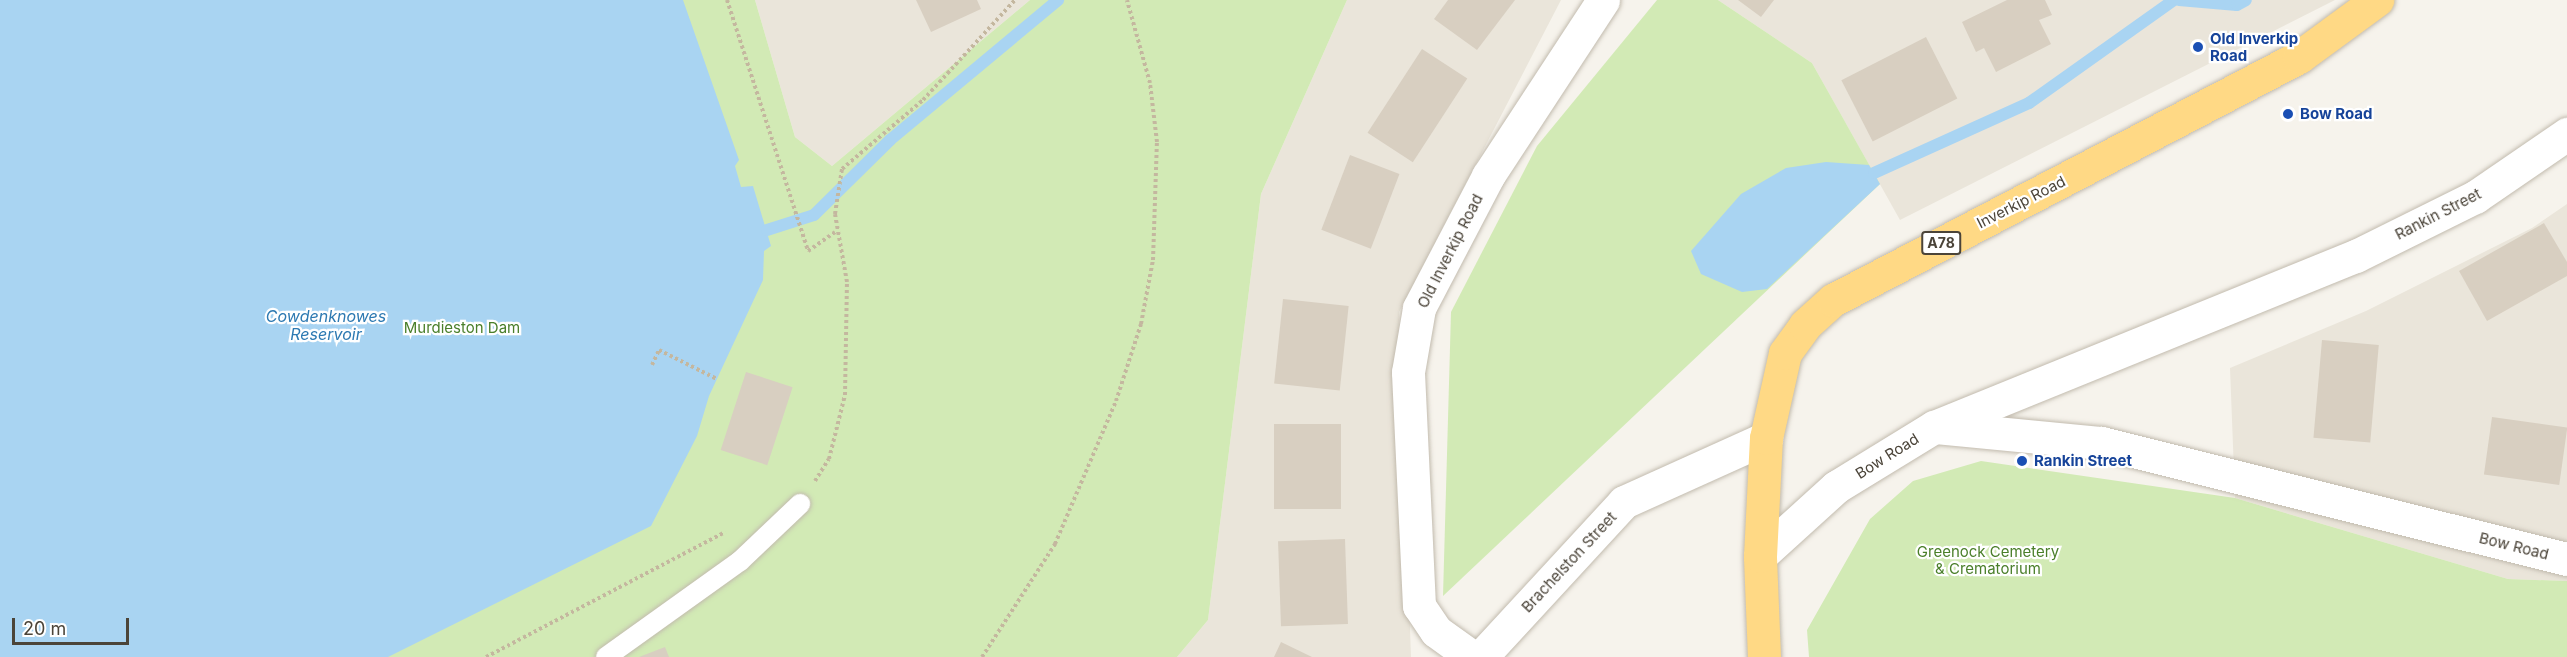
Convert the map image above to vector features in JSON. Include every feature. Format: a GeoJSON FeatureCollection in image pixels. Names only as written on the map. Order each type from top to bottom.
{"type":"FeatureCollection","features":[{"type":"Feature","properties":{"kind":"highway","name":"Inverkip Road"},"geometry":{"type":"LineString","coordinates":[[1764,657],[1760,556],[1766,438],[1785,353],[1805,325],[1833,300],[2299,57],[2346,27],[2377,0]]}},
{"type":"Feature","properties":{"kind":"street","name":"Old Inverkip Road"},"geometry":{"type":"LineString","coordinates":[[1472,657],[1436,631],[1419,606],[1408,372],[1419,308],[1488,176],[1603,0]]}},
{"type":"Feature","properties":{"kind":"street","name":"Rankin Street"},"geometry":{"type":"LineString","coordinates":[[1934,428],[2356,256],[2475,197],[2567,134]]}},
{"type":"Feature","properties":{"kind":"street","name":"Bow Road"},"geometry":{"type":"LineString","coordinates":[[1760,556],[1836,487],[1934,428],[2101,443],[2567,559]]}},
{"type":"Feature","properties":{"kind":"street","name":"Brachelston Street"},"geometry":{"type":"LineString","coordinates":[[1481,657],[1624,502],[1766,438]]}},
{"type":"Feature","properties":{"kind":"lane"},"geometry":{"type":"LineString","coordinates":[[606,657],[740,561],[800,504]]}},
{"type":"Feature","properties":{"kind":"path"},"geometry":{"type":"LineString","coordinates":[[727,0],[808,250],[835,232]]}},
{"type":"Feature","properties":{"kind":"path"},"geometry":{"type":"LineString","coordinates":[[800,504],[829,459],[845,395],[847,282],[835,232],[835,214],[842,169],[923,100],[1015,0]]}},
{"type":"Feature","properties":{"kind":"path"},"geometry":{"type":"LineString","coordinates":[[982,657],[1055,544],[1116,401],[1141,324],[1153,260],[1157,142],[1150,83],[1127,0]]}},
{"type":"Feature","properties":{"kind":"path"},"geometry":{"type":"LineString","coordinates":[[652,365],[659,350],[717,379]]}},
{"type":"Feature","properties":{"kind":"path"},"geometry":{"type":"LineString","coordinates":[[486,657],[728,530]]}},
{"type":"Feature","properties":{"kind":"shaded area"},"geometry":{"type":"Polygon","coordinates":[[[755,0],[1030,0],[832,166],[795,137],[755,0]]]}},
{"type":"Feature","properties":{"kind":"shaded area"},"geometry":{"type":"Polygon","coordinates":[[[1347,0],[1561,0],[1399,312],[1411,657],[1177,657],[1208,620],[1261,194],[1347,0]]]}},
{"type":"Feature","properties":{"kind":"shaded area"},"geometry":{"type":"Polygon","coordinates":[[[1718,0],[2335,0],[1900,220],[1812,63],[1718,0]]]}},
{"type":"Feature","properties":{"kind":"shaded area"},"geometry":{"type":"Polygon","coordinates":[[[2567,204],[2567,581],[2508,579],[2235,498],[2230,368],[2366,311],[2532,228],[2567,204]]]}},
{"type":"Feature","properties":{"kind":"green space","name":"Murdieston Dam"},"geometry":{"type":"Polygon","coordinates":[[[0,0],[755,0],[795,137],[832,166],[1030,0],[1347,0],[1261,194],[1208,620],[1177,657],[0,657],[0,0]]]}},
{"type":"Feature","properties":{"kind":"green space"},"geometry":{"type":"Polygon","coordinates":[[[1657,0],[1718,0],[1812,63],[1880,184],[1443,596],[1451,312],[1537,146],[1657,0]]]}},
{"type":"Feature","properties":{"kind":"green space","name":"Greenock Cemetery & Crematorium"},"geometry":{"type":"Polygon","coordinates":[[[1981,461],[2235,498],[2508,579],[2567,581],[2567,657],[1809,657],[1807,630],[1870,519],[1913,481],[1981,461]]]}},
{"type":"Feature","properties":{"kind":"water","name":"Cowdenknowes Reservoir"},"geometry":{"type":"Polygon","coordinates":[[[0,0],[683,0],[739,160],[735,166],[741,187],[753,186],[771,246],[764,251],[763,280],[709,396],[697,436],[651,526],[388,657],[0,657],[0,0]]]}},
{"type":"Feature","properties":{"kind":"water"},"geometry":{"type":"Polygon","coordinates":[[[1826,162],[1869,165],[1880,184],[1767,289],[1742,292],[1701,274],[1691,251],[1741,194],[1786,168],[1826,162]]]}},
{"type":"Feature","properties":{"kind":"building"},"geometry":{"type":"Polygon","coordinates":[[[916,0],[977,0],[981,9],[931,32],[916,0]]]}},
{"type":"Feature","properties":{"kind":"building"},"geometry":{"type":"Polygon","coordinates":[[[1448,0],[1515,0],[1477,50],[1434,19],[1448,0]]]}},
{"type":"Feature","properties":{"kind":"building"},"geometry":{"type":"Polygon","coordinates":[[[1738,0],[1774,0],[1761,17],[1738,0]]]}},
{"type":"Feature","properties":{"kind":"building"},"geometry":{"type":"Polygon","coordinates":[[[2007,0],[2045,0],[2052,15],[2039,20],[2051,44],[1996,72],[1984,48],[1976,52],[1962,22],[2007,0]]]}},
{"type":"Feature","properties":{"kind":"building"},"geometry":{"type":"Polygon","coordinates":[[[1926,37],[1957,98],[1873,142],[1841,80],[1926,37]]]}},
{"type":"Feature","properties":{"kind":"building"},"geometry":{"type":"Polygon","coordinates":[[[1422,49],[1467,78],[1413,162],[1368,133],[1422,49]]]}},
{"type":"Feature","properties":{"kind":"building"},"geometry":{"type":"Polygon","coordinates":[[[1350,155],[1399,174],[1371,249],[1321,230],[1350,155]]]}},
{"type":"Feature","properties":{"kind":"building"},"geometry":{"type":"Polygon","coordinates":[[[2544,223],[2567,262],[2567,276],[2487,321],[2459,271],[2544,223]]]}},
{"type":"Feature","properties":{"kind":"building"},"geometry":{"type":"Polygon","coordinates":[[[1283,299],[1349,306],[1340,390],[1274,384],[1283,299]]]}},
{"type":"Feature","properties":{"kind":"building"},"geometry":{"type":"Polygon","coordinates":[[[2322,340],[2379,345],[2370,443],[2313,438],[2322,340]]]}},
{"type":"Feature","properties":{"kind":"building"},"geometry":{"type":"Polygon","coordinates":[[[746,372],[793,387],[767,465],[721,450],[746,372]]]}},
{"type":"Feature","properties":{"kind":"building"},"geometry":{"type":"Polygon","coordinates":[[[2492,417],[2567,428],[2559,485],[2484,474],[2492,417]]]}},
{"type":"Feature","properties":{"kind":"building"},"geometry":{"type":"Polygon","coordinates":[[[1274,424],[1341,424],[1341,509],[1274,509],[1274,424]]]}},
{"type":"Feature","properties":{"kind":"building"},"geometry":{"type":"Polygon","coordinates":[[[1345,539],[1348,624],[1281,626],[1278,541],[1345,539]]]}},
{"type":"Feature","properties":{"kind":"building"},"geometry":{"type":"Polygon","coordinates":[[[1281,642],[1312,657],[1274,657],[1281,642]]]}},
{"type":"Feature","properties":{"kind":"building"},"geometry":{"type":"Polygon","coordinates":[[[665,647],[669,657],[639,657],[665,647]]]}},
{"type":"Feature","properties":{"kind":"waterway"},"geometry":{"type":"LineString","coordinates":[[767,230],[814,215],[890,140],[1058,0]]}},
{"type":"Feature","properties":{"kind":"waterway"},"geometry":{"type":"LineString","coordinates":[[1874,173],[2029,103],[2174,0]]}},
{"type":"Feature","properties":{"kind":"waterway"},"geometry":{"type":"LineString","coordinates":[[2179,0],[2237,5],[2246,0]]}},
{"type":"Feature","properties":{"kind":"place","name":"Old Inverkip Road"},"geometry":{"type":"Point","coordinates":[2198,47]}},
{"type":"Feature","properties":{"kind":"place","name":"Bow Road"},"geometry":{"type":"Point","coordinates":[2288,114]}},
{"type":"Feature","properties":{"kind":"place","name":"Rankin Street"},"geometry":{"type":"Point","coordinates":[2022,461]}}]}
